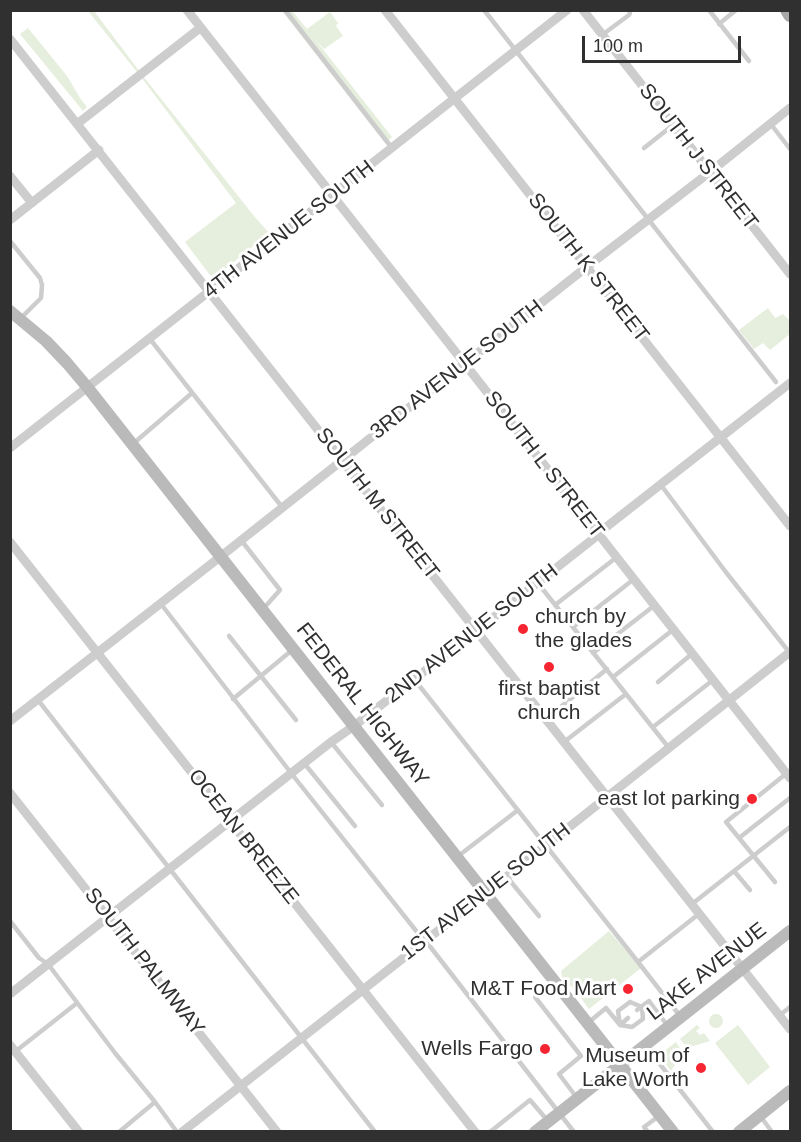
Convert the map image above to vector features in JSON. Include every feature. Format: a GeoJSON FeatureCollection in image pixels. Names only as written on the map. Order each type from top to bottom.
{"type":"FeatureCollection","features":[{"type":"Feature","properties":{"kind":"main road"},"geometry":{"type":"LineString","coordinates":[[787,10],[790,15]]}},
{"type":"Feature","properties":{"kind":"main road","name":"FEDERAL HIGHWAY"},"geometry":{"type":"LineString","coordinates":[[15,315],[53,349],[88,388],[673,1131]]}},
{"type":"Feature","properties":{"kind":"main road","name":"LAKE AVENUE"},"geometry":{"type":"LineString","coordinates":[[535,1131],[790,931]]}},
{"type":"Feature","properties":{"kind":"main road"},"geometry":{"type":"LineString","coordinates":[[738,1131],[790,1091]]}},
{"type":"Feature","properties":{"kind":"street","name":"SOUTH L STREET"},"geometry":{"type":"LineString","coordinates":[[187,10],[789,775]]}},
{"type":"Feature","properties":{"kind":"street","name":"SOUTH K STREET"},"geometry":{"type":"LineString","coordinates":[[384,10],[790,526]]}},
{"type":"Feature","properties":{"kind":"street","name":"4TH AVENUE SOUTH"},"geometry":{"type":"LineString","coordinates":[[10,448],[567,10]]}},
{"type":"Feature","properties":{"kind":"street","name":"SOUTH J STREET"},"geometry":{"type":"LineString","coordinates":[[582,10],[790,274]]}},
{"type":"Feature","properties":{"kind":"street"},"geometry":{"type":"LineString","coordinates":[[77,124],[200,28]]}},
{"type":"Feature","properties":{"kind":"street","name":"SOUTH M STREET"},"geometry":{"type":"LineString","coordinates":[[10,39],[790,1029]]}},
{"type":"Feature","properties":{"kind":"street","name":"3RD AVENUE SOUTH"},"geometry":{"type":"LineString","coordinates":[[10,721],[790,108]]}},
{"type":"Feature","properties":{"kind":"street"},"geometry":{"type":"LineString","coordinates":[[10,220],[99,150]]}},
{"type":"Feature","properties":{"kind":"street"},"geometry":{"type":"LineString","coordinates":[[10,176],[32,203]]}},
{"type":"Feature","properties":{"kind":"street","name":"2ND AVENUE SOUTH"},"geometry":{"type":"LineString","coordinates":[[10,994],[790,383]]}},
{"type":"Feature","properties":{"kind":"street","name":"OCEAN BREEZE"},"geometry":{"type":"LineString","coordinates":[[10,542],[475,1131]]}},
{"type":"Feature","properties":{"kind":"street","name":"1ST AVENUE SOUTH"},"geometry":{"type":"LineString","coordinates":[[180,1131],[790,653]]}},
{"type":"Feature","properties":{"kind":"street","name":"SOUTH PALMWAY"},"geometry":{"type":"LineString","coordinates":[[10,793],[277,1131]]}},
{"type":"Feature","properties":{"kind":"street"},"geometry":{"type":"LineString","coordinates":[[13,1048],[79,1131]]}},
{"type":"Feature","properties":{"kind":"lane"},"geometry":{"type":"LineString","coordinates":[[285,10],[393,148]]}},
{"type":"Feature","properties":{"kind":"lane"},"geometry":{"type":"LineString","coordinates":[[484,10],[776,382]]}},
{"type":"Feature","properties":{"kind":"lane"},"geometry":{"type":"LineString","coordinates":[[602,35],[629,15],[629,10]]}},
{"type":"Feature","properties":{"kind":"lane"},"geometry":{"type":"LineString","coordinates":[[709,10],[749,61]]}},
{"type":"Feature","properties":{"kind":"lane"},"geometry":{"type":"LineString","coordinates":[[719,24],[736,10]]}},
{"type":"Feature","properties":{"kind":"lane"},"geometry":{"type":"LineString","coordinates":[[770,123],[790,149]]}},
{"type":"Feature","properties":{"kind":"lane"},"geometry":{"type":"LineString","coordinates":[[644,148],[673,125]]}},
{"type":"Feature","properties":{"kind":"lane"},"geometry":{"type":"LineString","coordinates":[[10,241],[40,278],[42,285],[41,298],[15,315]]}},
{"type":"Feature","properties":{"kind":"lane"},"geometry":{"type":"LineString","coordinates":[[150,339],[283,508]]}},
{"type":"Feature","properties":{"kind":"lane"},"geometry":{"type":"LineString","coordinates":[[132,444],[192,393]]}},
{"type":"Feature","properties":{"kind":"lane"},"geometry":{"type":"LineString","coordinates":[[661,485],[790,653]]}},
{"type":"Feature","properties":{"kind":"lane"},"geometry":{"type":"LineString","coordinates":[[242,540],[280,590],[262,610]]}},
{"type":"Feature","properties":{"kind":"lane"},"geometry":{"type":"LineString","coordinates":[[555,605],[617,557]]}},
{"type":"Feature","properties":{"kind":"lane"},"geometry":{"type":"LineString","coordinates":[[573,627],[634,579]]}},
{"type":"Feature","properties":{"kind":"lane"},"geometry":{"type":"LineString","coordinates":[[537,582],[669,748]]}},
{"type":"Feature","properties":{"kind":"lane"},"geometry":{"type":"LineString","coordinates":[[160,604],[574,1131]]}},
{"type":"Feature","properties":{"kind":"lane"},"geometry":{"type":"LineString","coordinates":[[593,653],[655,605]]}},
{"type":"Feature","properties":{"kind":"lane"},"geometry":{"type":"LineString","coordinates":[[613,677],[674,629]]}},
{"type":"Feature","properties":{"kind":"lane"},"geometry":{"type":"LineString","coordinates":[[229,636],[296,720]]}},
{"type":"Feature","properties":{"kind":"lane"},"geometry":{"type":"LineString","coordinates":[[233,699],[294,649]]}},
{"type":"Feature","properties":{"kind":"lane"},"geometry":{"type":"LineString","coordinates":[[658,682],[693,653]]}},
{"type":"Feature","properties":{"kind":"lane"},"geometry":{"type":"LineString","coordinates":[[546,719],[607,669]]}},
{"type":"Feature","properties":{"kind":"lane"},"geometry":{"type":"LineString","coordinates":[[414,679],[681,1017]]}},
{"type":"Feature","properties":{"kind":"lane"},"geometry":{"type":"LineString","coordinates":[[653,727],[713,680]]}},
{"type":"Feature","properties":{"kind":"lane"},"geometry":{"type":"LineString","coordinates":[[564,742],[626,694]]}},
{"type":"Feature","properties":{"kind":"lane"},"geometry":{"type":"LineString","coordinates":[[38,700],[375,1131]]}},
{"type":"Feature","properties":{"kind":"lane"},"geometry":{"type":"LineString","coordinates":[[331,742],[382,805]]}},
{"type":"Feature","properties":{"kind":"lane"},"geometry":{"type":"LineString","coordinates":[[304,763],[355,826]]}},
{"type":"Feature","properties":{"kind":"lane"},"geometry":{"type":"LineString","coordinates":[[775,882],[726,822],[789,775]]}},
{"type":"Feature","properties":{"kind":"lane"},"geometry":{"type":"LineString","coordinates":[[739,838],[790,798]]}},
{"type":"Feature","properties":{"kind":"lane"},"geometry":{"type":"LineString","coordinates":[[458,857],[518,810]]}},
{"type":"Feature","properties":{"kind":"lane"},"geometry":{"type":"LineString","coordinates":[[692,904],[790,826]]}},
{"type":"Feature","properties":{"kind":"lane"},"geometry":{"type":"LineString","coordinates":[[734,871],[750,890]]}},
{"type":"Feature","properties":{"kind":"lane"},"geometry":{"type":"LineString","coordinates":[[507,877],[539,915]]}},
{"type":"Feature","properties":{"kind":"lane"},"geometry":{"type":"LineString","coordinates":[[638,962],[700,913]]}},
{"type":"Feature","properties":{"kind":"lane"},"geometry":{"type":"LineString","coordinates":[[10,921],[39,958],[48,964],[115,1053],[180,1131]]}},
{"type":"Feature","properties":{"kind":"lane"},"geometry":{"type":"LineString","coordinates":[[554,980],[535,997],[581,1056],[560,1074],[577,1098]]}},
{"type":"Feature","properties":{"kind":"lane"},"geometry":{"type":"LineString","coordinates":[[640,1009],[649,1001],[669,1027]]}},
{"type":"Feature","properties":{"kind":"lane"},"geometry":{"type":"LineString","coordinates":[[588,1023],[606,1008],[620,1025],[632,1027],[643,1019],[640,1009],[630,1002],[618,1011],[620,1025]]}},
{"type":"Feature","properties":{"kind":"lane"},"geometry":{"type":"LineString","coordinates":[[13,1048],[77,1003]]}},
{"type":"Feature","properties":{"kind":"lane"},"geometry":{"type":"LineString","coordinates":[[780,1016],[790,1007]]}},
{"type":"Feature","properties":{"kind":"lane"},"geometry":{"type":"LineString","coordinates":[[620,1025],[628,1018]]}},
{"type":"Feature","properties":{"kind":"lane"},"geometry":{"type":"LineString","coordinates":[[645,1045],[713,1131]]}},
{"type":"Feature","properties":{"kind":"lane"},"geometry":{"type":"LineString","coordinates":[[490,1131],[530,1100],[548,1121]]}},
{"type":"Feature","properties":{"kind":"lane"},"geometry":{"type":"LineString","coordinates":[[119,1131],[154,1102]]}},
{"type":"Feature","properties":{"kind":"lane"},"geometry":{"type":"LineString","coordinates":[[648,1131],[644,1127],[660,1115]]}},
{"type":"Feature","properties":{"kind":"lane"},"geometry":{"type":"LineString","coordinates":[[760,1115],[772,1131]]}},
{"type":"Feature","properties":{"kind":"green space"},"geometry":{"type":"Polygon","coordinates":[[[88,11],[94,11],[269,233],[213,279],[185,242],[236,203],[88,11]]]}},
{"type":"Feature","properties":{"kind":"green space"},"geometry":{"type":"Polygon","coordinates":[[[282,11],[294,11],[307,29],[330,12],[343,36],[324,49],[314,38],[392,137],[385,143],[282,11]]]}},
{"type":"Feature","properties":{"kind":"green space"},"geometry":{"type":"Polygon","coordinates":[[[28,28],[67,76],[87,107],[83,111],[20,34],[28,28]]]}},
{"type":"Feature","properties":{"kind":"green space"},"geometry":{"type":"Polygon","coordinates":[[[768,308],[775,318],[783,314],[790,320],[790,334],[770,350],[763,343],[754,349],[739,330],[768,308]]]}},
{"type":"Feature","properties":{"kind":"green space"},"geometry":{"type":"Polygon","coordinates":[[[609,931],[641,968],[589,1009],[562,977],[561,971],[609,931]]]}},
{"type":"Feature","properties":{"kind":"green space"},"geometry":{"type":"Polygon","coordinates":[[[716,1014],[721,1016],[723,1021],[721,1026],[716,1028],[711,1026],[709,1021],[711,1016],[716,1014]]]}},
{"type":"Feature","properties":{"kind":"green space"},"geometry":{"type":"Polygon","coordinates":[[[697,1025],[700,1028],[696,1031],[700,1035],[704,1033],[710,1041],[692,1045],[688,1049],[680,1039],[697,1025]]]}},
{"type":"Feature","properties":{"kind":"green space"},"geometry":{"type":"Polygon","coordinates":[[[738,1025],[770,1067],[748,1085],[715,1043],[738,1025]]]}},
{"type":"Feature","properties":{"kind":"green space"},"geometry":{"type":"Polygon","coordinates":[[[676,1042],[683,1053],[671,1071],[659,1055],[676,1042]]]}},
{"type":"Feature","properties":{"kind":"place","name":"church by the glades"},"geometry":{"type":"Point","coordinates":[523,629]}},
{"type":"Feature","properties":{"kind":"place","name":"first baptist church"},"geometry":{"type":"Point","coordinates":[549,667]}},
{"type":"Feature","properties":{"kind":"place","name":"east lot parking"},"geometry":{"type":"Point","coordinates":[752,799]}},
{"type":"Feature","properties":{"kind":"place","name":"M&T Food Mart"},"geometry":{"type":"Point","coordinates":[628,989]}},
{"type":"Feature","properties":{"kind":"place","name":"Wells Fargo"},"geometry":{"type":"Point","coordinates":[545,1049]}},
{"type":"Feature","properties":{"kind":"place","name":"Museum of Lake Worth"},"geometry":{"type":"Point","coordinates":[701,1068]}}]}
